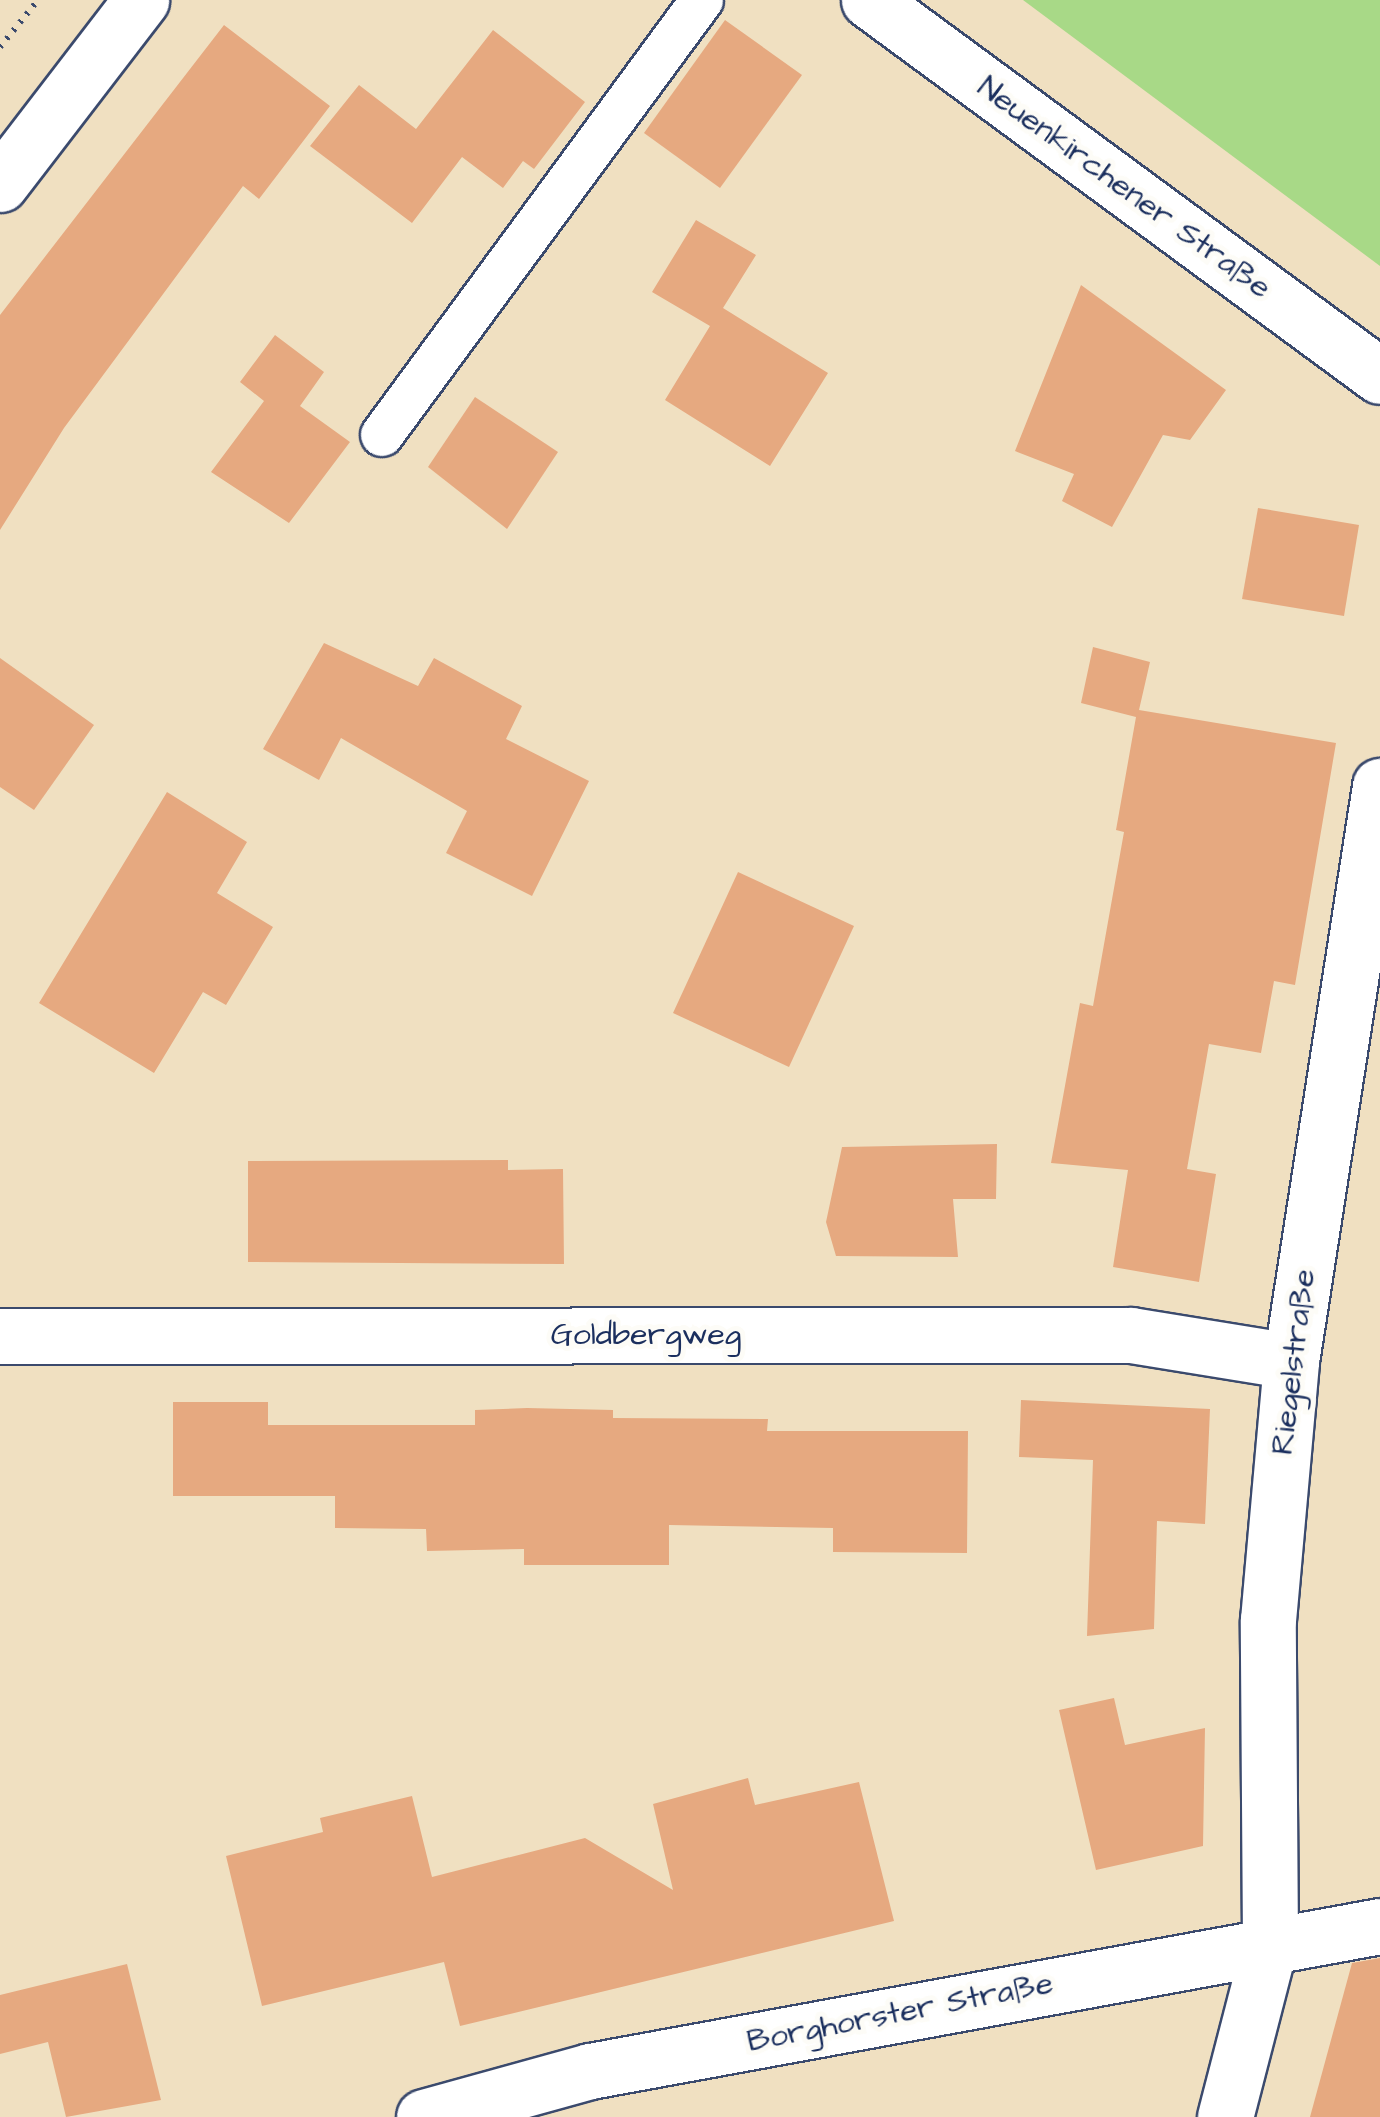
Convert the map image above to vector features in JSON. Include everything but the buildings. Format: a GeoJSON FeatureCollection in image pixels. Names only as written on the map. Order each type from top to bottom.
{"type":"FeatureCollection","features":[{"type":"Feature","properties":{"kind":"street"},"geometry":{"type":"LineString","coordinates":[[0,184],[141,0]]}},
{"type":"Feature","properties":{"kind":"street","name":"Neuenkirchener Straße"},"geometry":{"type":"LineString","coordinates":[[869,0],[1380,376]]}},
{"type":"Feature","properties":{"kind":"street","name":"Riegelstraße"},"geometry":{"type":"LineString","coordinates":[[1225,2117],[1270,1942],[1268,1620],[1291,1362],[1380,786]]}},
{"type":"Feature","properties":{"kind":"street","name":"Goldbergweg"},"geometry":{"type":"LineString","coordinates":[[0,1336],[1131,1334],[1291,1362]]}},
{"type":"Feature","properties":{"kind":"street","name":"Borghorster Straße"},"geometry":{"type":"LineString","coordinates":[[424,2117],[590,2072],[1270,1942],[1380,1926]]}},
{"type":"Feature","properties":{"kind":"lane"},"geometry":{"type":"LineString","coordinates":[[382,435],[702,0]]}},
{"type":"Feature","properties":{"kind":"path"},"geometry":{"type":"LineString","coordinates":[[0,47],[38,0]]}},
{"type":"Feature","properties":{"kind":"green space"},"geometry":{"type":"Polygon","coordinates":[[[1023,0],[1380,0],[1380,266],[1023,0]]]}}]}
